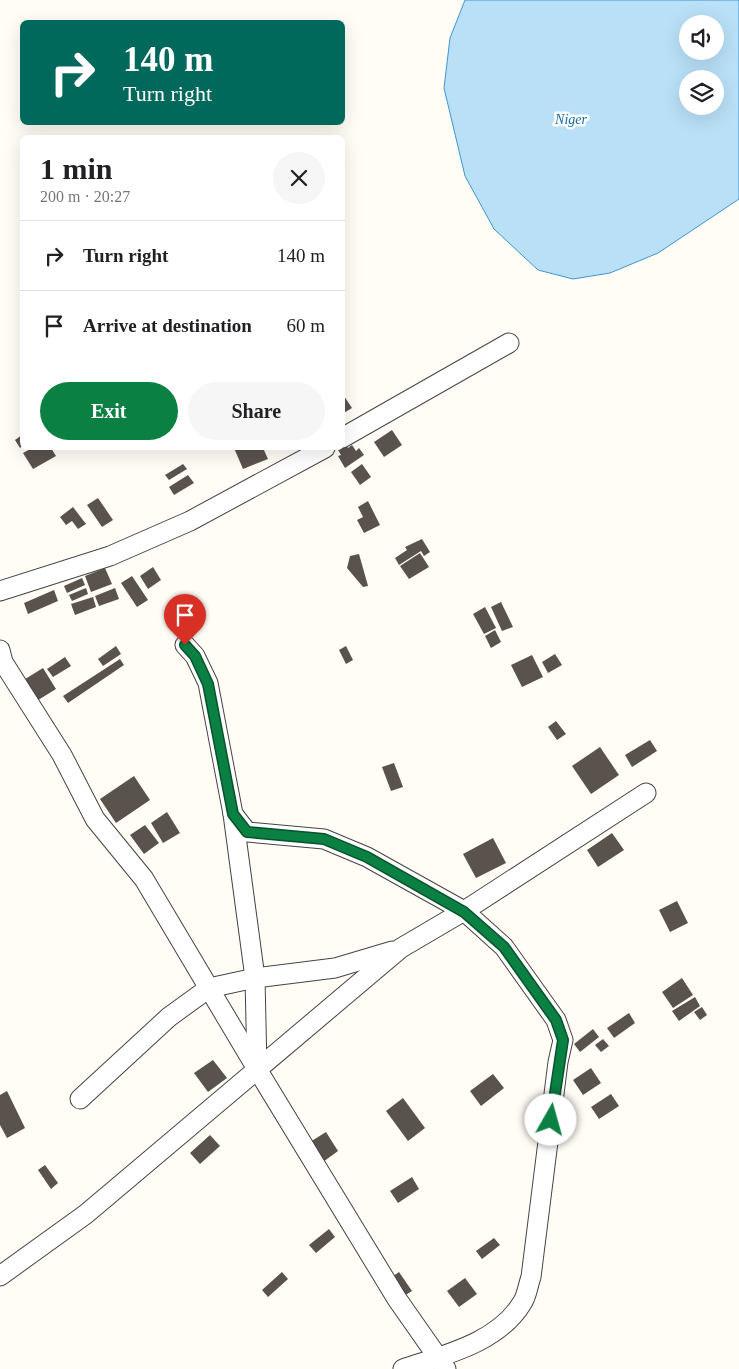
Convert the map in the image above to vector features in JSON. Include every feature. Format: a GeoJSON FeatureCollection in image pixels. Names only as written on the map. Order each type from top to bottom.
{"type":"FeatureCollection","features":[{"type":"Feature","properties":{"kind":"street"},"geometry":{"type":"LineString","coordinates":[[345,436],[509,344]]}},
{"type":"Feature","properties":{"kind":"street"},"geometry":{"type":"LineString","coordinates":[[0,592],[110,556],[190,522],[321,450]]}},
{"type":"Feature","properties":{"kind":"street"},"geometry":{"type":"LineString","coordinates":[[185,645],[195,656],[208,684],[233,814],[255,978],[257,1069]]}},
{"type":"Feature","properties":{"kind":"street"},"geometry":{"type":"LineString","coordinates":[[0,650],[3,662],[62,755],[95,819],[144,879],[397,1299],[442,1363]]}},
{"type":"Feature","properties":{"kind":"street"},"geometry":{"type":"LineString","coordinates":[[0,1276],[86,1214],[401,948],[464,912],[646,793]]}},
{"type":"Feature","properties":{"kind":"street"},"geometry":{"type":"LineString","coordinates":[[233,814],[247,832],[324,839],[367,857],[464,912],[504,947],[556,1020],[563,1040],[531,1277],[523,1302],[504,1324],[442,1363],[403,1369]]}},
{"type":"Feature","properties":{"kind":"street"},"geometry":{"type":"LineString","coordinates":[[80,1099],[169,1017],[209,988],[255,978],[335,968],[401,948]]}},
{"type":"Feature","properties":{"kind":"water","name":"Niger"},"geometry":{"type":"Polygon","coordinates":[[[465,0],[739,0],[739,199],[658,253],[610,273],[573,279],[538,270],[494,229],[465,176],[444,88],[450,38],[465,0]]]}},
{"type":"Feature","properties":{"kind":"building"},"geometry":{"type":"Polygon","coordinates":[[[345,398],[352,408],[345,412],[345,398]]]}},
{"type":"Feature","properties":{"kind":"building"},"geometry":{"type":"Polygon","coordinates":[[[392,430],[402,445],[384,457],[374,442],[392,430]]]}},
{"type":"Feature","properties":{"kind":"building"},"geometry":{"type":"Polygon","coordinates":[[[20,436],[20,448],[15,440],[20,436]]]}},
{"type":"Feature","properties":{"kind":"building"},"geometry":{"type":"Polygon","coordinates":[[[352,445],[356,451],[359,448],[364,455],[345,468],[338,456],[341,455],[338,450],[345,450],[345,446],[348,448],[352,445]]]}},
{"type":"Feature","properties":{"kind":"building"},"geometry":{"type":"Polygon","coordinates":[[[28,450],[52,450],[56,456],[33,469],[23,453],[28,450]]]}},
{"type":"Feature","properties":{"kind":"building"},"geometry":{"type":"Polygon","coordinates":[[[235,450],[264,450],[268,459],[243,469],[235,450]]]}},
{"type":"Feature","properties":{"kind":"building"},"geometry":{"type":"Polygon","coordinates":[[[183,464],[187,469],[169,480],[165,475],[183,464]]]}},
{"type":"Feature","properties":{"kind":"building"},"geometry":{"type":"Polygon","coordinates":[[[362,464],[371,477],[360,485],[351,472],[362,464]]]}},
{"type":"Feature","properties":{"kind":"building"},"geometry":{"type":"Polygon","coordinates":[[[188,475],[194,483],[174,495],[169,487],[188,475]]]}},
{"type":"Feature","properties":{"kind":"building"},"geometry":{"type":"Polygon","coordinates":[[[98,498],[113,520],[102,527],[87,505],[98,498]]]}},
{"type":"Feature","properties":{"kind":"building"},"geometry":{"type":"Polygon","coordinates":[[[368,501],[380,525],[364,533],[357,520],[363,517],[358,507],[368,501]]]}},
{"type":"Feature","properties":{"kind":"building"},"geometry":{"type":"Polygon","coordinates":[[[73,507],[86,524],[78,529],[72,521],[66,525],[60,517],[73,507]]]}},
{"type":"Feature","properties":{"kind":"building"},"geometry":{"type":"Polygon","coordinates":[[[422,539],[430,552],[424,556],[421,551],[399,565],[395,558],[407,550],[405,547],[422,539]]]}},
{"type":"Feature","properties":{"kind":"building"},"geometry":{"type":"Polygon","coordinates":[[[420,553],[429,567],[409,579],[400,566],[420,553]]]}},
{"type":"Feature","properties":{"kind":"building"},"geometry":{"type":"Polygon","coordinates":[[[359,554],[368,586],[363,587],[347,568],[350,556],[359,554]]]}},
{"type":"Feature","properties":{"kind":"building"},"geometry":{"type":"Polygon","coordinates":[[[153,567],[161,580],[148,589],[140,576],[153,567]]]}},
{"type":"Feature","properties":{"kind":"building"},"geometry":{"type":"Polygon","coordinates":[[[105,568],[112,584],[91,592],[85,576],[105,568]]]}},
{"type":"Feature","properties":{"kind":"building"},"geometry":{"type":"Polygon","coordinates":[[[132,576],[148,600],[137,607],[121,583],[132,576]]]}},
{"type":"Feature","properties":{"kind":"building"},"geometry":{"type":"Polygon","coordinates":[[[82,578],[85,585],[67,593],[64,586],[82,578]]]}},
{"type":"Feature","properties":{"kind":"building"},"geometry":{"type":"Polygon","coordinates":[[[86,588],[88,594],[72,601],[69,595],[86,588]]]}},
{"type":"Feature","properties":{"kind":"building"},"geometry":{"type":"Polygon","coordinates":[[[115,588],[119,599],[99,606],[95,596],[115,588]]]}},
{"type":"Feature","properties":{"kind":"building"},"geometry":{"type":"Polygon","coordinates":[[[54,590],[58,601],[28,614],[24,603],[54,590]]]}},
{"type":"Feature","properties":{"kind":"building"},"geometry":{"type":"Polygon","coordinates":[[[93,597],[96,607],[75,615],[71,604],[93,597]]]}},
{"type":"Feature","properties":{"kind":"building"},"geometry":{"type":"Polygon","coordinates":[[[501,602],[513,627],[502,631],[491,607],[501,602]]]}},
{"type":"Feature","properties":{"kind":"building"},"geometry":{"type":"Polygon","coordinates":[[[485,607],[496,628],[484,634],[473,614],[485,607]]]}},
{"type":"Feature","properties":{"kind":"building"},"geometry":{"type":"Polygon","coordinates":[[[495,630],[501,642],[491,648],[485,636],[495,630]]]}},
{"type":"Feature","properties":{"kind":"building"},"geometry":{"type":"Polygon","coordinates":[[[116,646],[121,654],[103,666],[98,659],[116,646]]]}},
{"type":"Feature","properties":{"kind":"building"},"geometry":{"type":"Polygon","coordinates":[[[346,646],[353,660],[346,664],[339,650],[346,646]]]}},
{"type":"Feature","properties":{"kind":"building"},"geometry":{"type":"Polygon","coordinates":[[[555,654],[562,665],[548,673],[542,662],[555,654]]]}},
{"type":"Feature","properties":{"kind":"building"},"geometry":{"type":"Polygon","coordinates":[[[532,655],[543,677],[522,687],[511,665],[532,655]]]}},
{"type":"Feature","properties":{"kind":"building"},"geometry":{"type":"Polygon","coordinates":[[[65,657],[71,666],[53,677],[47,669],[65,657]]]}},
{"type":"Feature","properties":{"kind":"building"},"geometry":{"type":"Polygon","coordinates":[[[120,659],[124,665],[68,703],[63,696],[120,659]]]}},
{"type":"Feature","properties":{"kind":"building"},"geometry":{"type":"Polygon","coordinates":[[[43,668],[56,689],[35,702],[22,681],[43,668]]]}},
{"type":"Feature","properties":{"kind":"building"},"geometry":{"type":"Polygon","coordinates":[[[556,721],[566,734],[557,740],[548,727],[556,721]]]}},
{"type":"Feature","properties":{"kind":"building"},"geometry":{"type":"Polygon","coordinates":[[[650,740],[657,751],[632,767],[625,755],[650,740]]]}},
{"type":"Feature","properties":{"kind":"building"},"geometry":{"type":"Polygon","coordinates":[[[600,747],[619,775],[591,794],[572,766],[600,747]]]}},
{"type":"Feature","properties":{"kind":"building"},"geometry":{"type":"Polygon","coordinates":[[[394,763],[403,787],[391,791],[382,767],[394,763]]]}},
{"type":"Feature","properties":{"kind":"building"},"geometry":{"type":"Polygon","coordinates":[[[134,776],[150,800],[116,823],[100,799],[134,776]]]}},
{"type":"Feature","properties":{"kind":"building"},"geometry":{"type":"Polygon","coordinates":[[[167,812],[180,833],[163,843],[151,823],[167,812]]]}},
{"type":"Feature","properties":{"kind":"building"},"geometry":{"type":"Polygon","coordinates":[[[145,825],[159,843],[144,854],[130,835],[145,825]]]}},
{"type":"Feature","properties":{"kind":"building"},"geometry":{"type":"Polygon","coordinates":[[[612,833],[624,850],[598,867],[587,850],[612,833]]]}},
{"type":"Feature","properties":{"kind":"building"},"geometry":{"type":"Polygon","coordinates":[[[493,838],[506,863],[476,878],[463,854],[493,838]]]}},
{"type":"Feature","properties":{"kind":"building"},"geometry":{"type":"Polygon","coordinates":[[[677,901],[688,923],[670,932],[659,910],[677,901]]]}},
{"type":"Feature","properties":{"kind":"building"},"geometry":{"type":"Polygon","coordinates":[[[682,978],[693,995],[673,1008],[662,992],[682,978]]]}},
{"type":"Feature","properties":{"kind":"building"},"geometry":{"type":"Polygon","coordinates":[[[695,997],[700,1006],[679,1021],[672,1011],[695,997]]]}},
{"type":"Feature","properties":{"kind":"building"},"geometry":{"type":"Polygon","coordinates":[[[702,1007],[707,1015],[700,1020],[694,1012],[702,1007]]]}},
{"type":"Feature","properties":{"kind":"building"},"geometry":{"type":"Polygon","coordinates":[[[629,1013],[635,1023],[614,1038],[607,1028],[629,1013]]]}},
{"type":"Feature","properties":{"kind":"building"},"geometry":{"type":"Polygon","coordinates":[[[593,1029],[599,1037],[580,1052],[574,1044],[593,1029]]]}},
{"type":"Feature","properties":{"kind":"building"},"geometry":{"type":"Polygon","coordinates":[[[603,1039],[609,1046],[601,1052],[595,1045],[603,1039]]]}},
{"type":"Feature","properties":{"kind":"building"},"geometry":{"type":"Polygon","coordinates":[[[213,1060],[227,1078],[208,1092],[194,1073],[213,1060]]]}},
{"type":"Feature","properties":{"kind":"building"},"geometry":{"type":"Polygon","coordinates":[[[591,1068],[601,1083],[583,1095],[573,1080],[591,1068]]]}},
{"type":"Feature","properties":{"kind":"building"},"geometry":{"type":"Polygon","coordinates":[[[493,1074],[504,1088],[481,1106],[470,1091],[493,1074]]]}},
{"type":"Feature","properties":{"kind":"building"},"geometry":{"type":"Polygon","coordinates":[[[7,1091],[25,1128],[7,1138],[0,1125],[0,1095],[7,1091]]]}},
{"type":"Feature","properties":{"kind":"building"},"geometry":{"type":"Polygon","coordinates":[[[611,1094],[619,1106],[599,1119],[591,1107],[611,1094]]]}},
{"type":"Feature","properties":{"kind":"building"},"geometry":{"type":"Polygon","coordinates":[[[403,1098],[425,1128],[408,1141],[386,1111],[403,1098]]]}},
{"type":"Feature","properties":{"kind":"building"},"geometry":{"type":"Polygon","coordinates":[[[326,1132],[338,1151],[323,1162],[310,1142],[326,1132]]]}},
{"type":"Feature","properties":{"kind":"building"},"geometry":{"type":"Polygon","coordinates":[[[210,1135],[220,1146],[200,1164],[190,1153],[210,1135]]]}},
{"type":"Feature","properties":{"kind":"building"},"geometry":{"type":"Polygon","coordinates":[[[45,1165],[58,1183],[51,1189],[38,1170],[45,1165]]]}},
{"type":"Feature","properties":{"kind":"building"},"geometry":{"type":"Polygon","coordinates":[[[412,1177],[419,1189],[398,1203],[390,1191],[412,1177]]]}},
{"type":"Feature","properties":{"kind":"building"},"geometry":{"type":"Polygon","coordinates":[[[329,1229],[335,1237],[316,1253],[309,1245],[329,1229]]]}},
{"type":"Feature","properties":{"kind":"building"},"geometry":{"type":"Polygon","coordinates":[[[494,1238],[500,1245],[482,1259],[476,1251],[494,1238]]]}},
{"type":"Feature","properties":{"kind":"building"},"geometry":{"type":"Polygon","coordinates":[[[282,1272],[288,1279],[268,1297],[262,1290],[282,1272]]]}},
{"type":"Feature","properties":{"kind":"building"},"geometry":{"type":"Polygon","coordinates":[[[399,1272],[412,1291],[404,1296],[392,1277],[399,1272]]]}},
{"type":"Feature","properties":{"kind":"building"},"geometry":{"type":"Polygon","coordinates":[[[465,1278],[477,1294],[459,1307],[447,1291],[465,1278]]]}},
{"type":"Feature","properties":{"kind":"route"},"geometry":{"type":"LineString","coordinates":[[185,645],[195,656],[208,684],[233,814],[247,832],[324,839],[367,857],[464,912],[504,947],[556,1020],[563,1040],[558,1062],[551,1120]]}}]}
